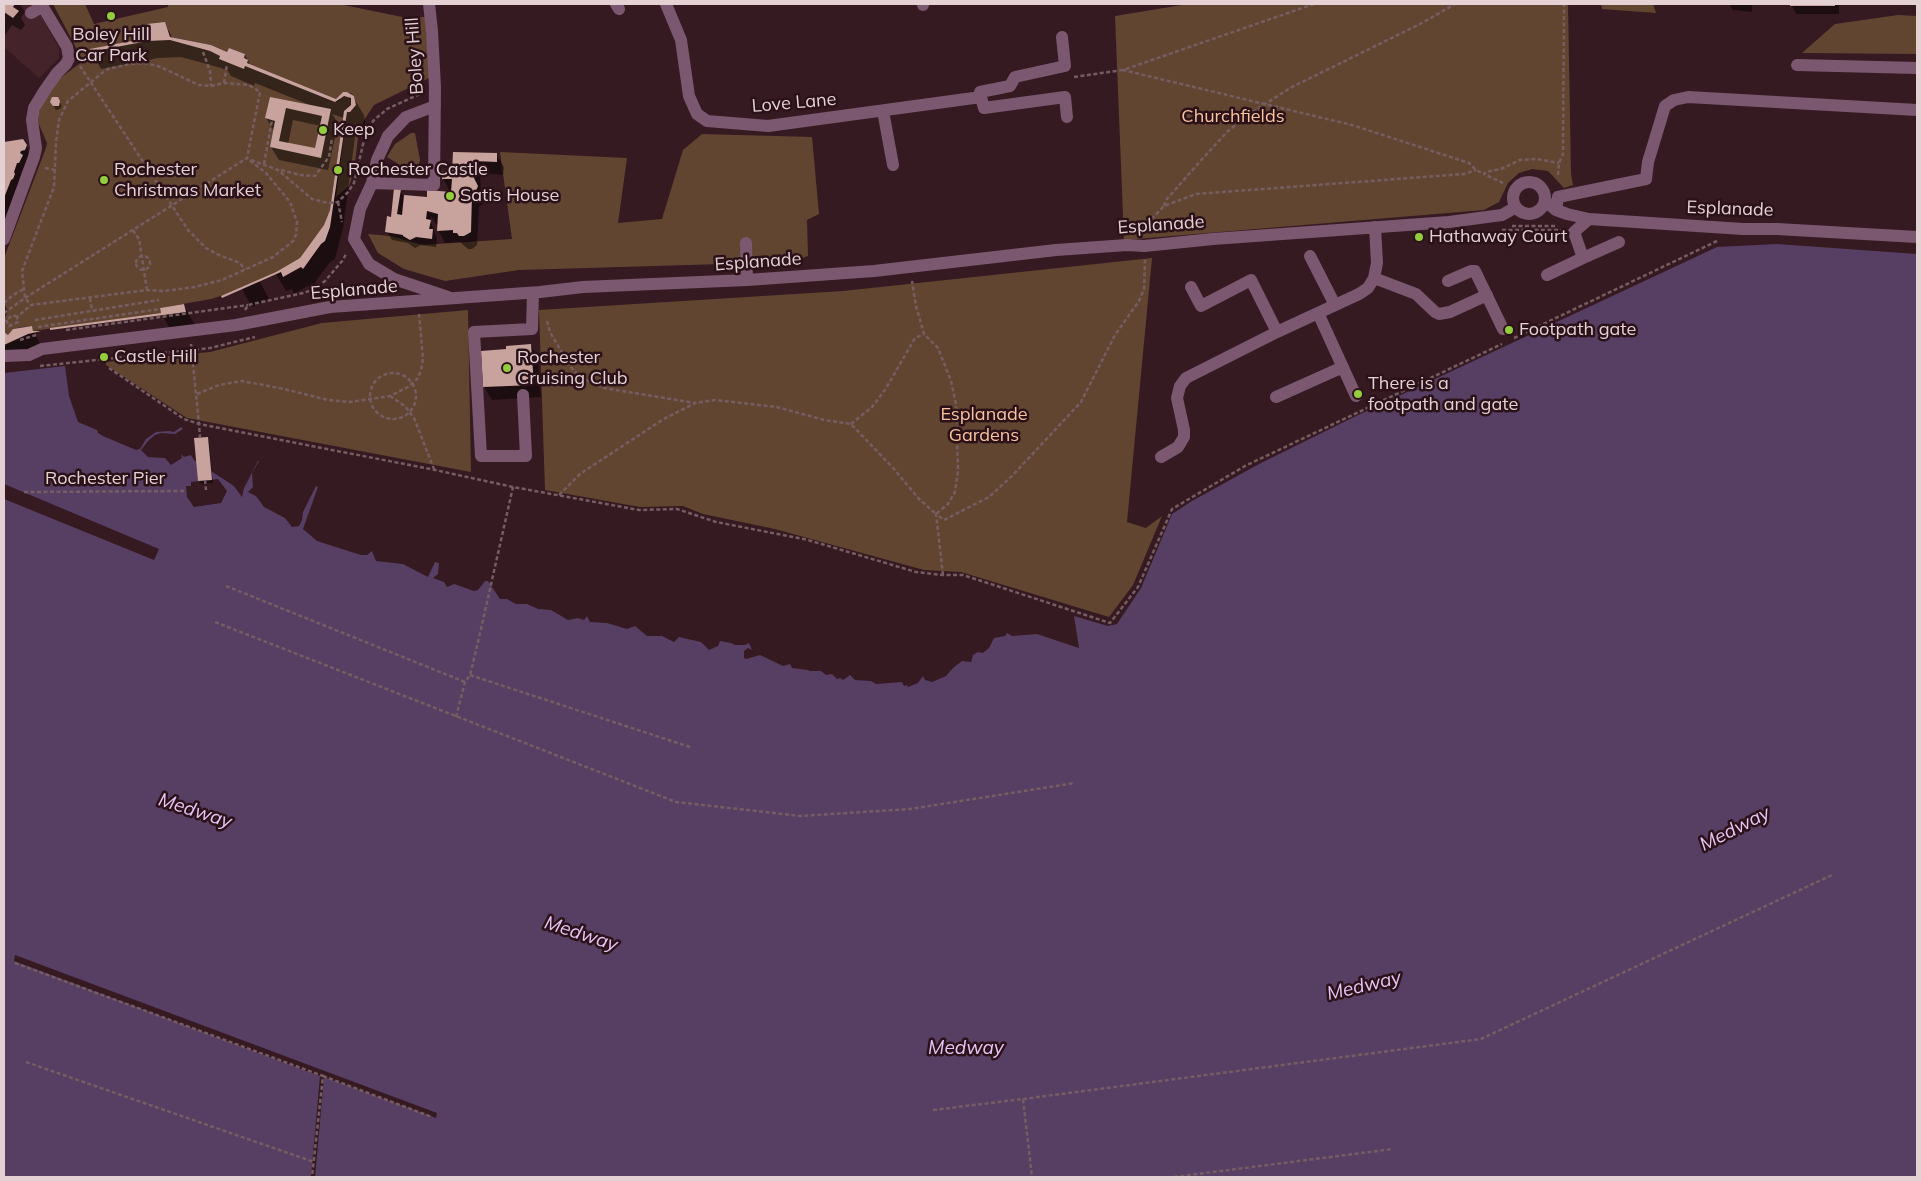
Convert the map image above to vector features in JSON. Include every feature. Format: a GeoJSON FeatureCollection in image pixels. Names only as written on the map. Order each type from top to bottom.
{"type":"FeatureCollection","features":[{"type":"Feature","properties":{"kind":"street","name":"Boley Hill"},"geometry":{"type":"LineString","coordinates":[[372,183],[434,185],[435,106],[432,31],[428,4]]}},
{"type":"Feature","properties":{"kind":"street","name":"Love Lane"},"geometry":{"type":"LineString","coordinates":[[666,4],[681,40],[689,96],[697,114],[707,121],[768,126],[981,97],[980,92],[1010,86],[1015,77],[1065,66],[1062,36]]}},
{"type":"Feature","properties":{"kind":"street"},"geometry":{"type":"LineString","coordinates":[[4,239],[34,157],[36,148],[32,120],[34,108],[43,92],[70,58],[68,51],[42,5],[31,12]]}},
{"type":"Feature","properties":{"kind":"street"},"geometry":{"type":"LineString","coordinates":[[1797,65],[1917,68]]}},
{"type":"Feature","properties":{"kind":"street"},"geometry":{"type":"LineString","coordinates":[[981,97],[984,108],[1065,97],[1067,117]]}},
{"type":"Feature","properties":{"kind":"street"},"geometry":{"type":"LineString","coordinates":[[1556,210],[1558,197],[1646,179],[1648,162],[1666,106],[1674,100],[1688,97],[1917,110]]}},
{"type":"Feature","properties":{"kind":"street"},"geometry":{"type":"LineString","coordinates":[[435,106],[406,117],[388,136],[377,160],[372,183],[360,209],[354,240],[369,264],[394,280],[454,299]]}},
{"type":"Feature","properties":{"kind":"street"},"geometry":{"type":"LineString","coordinates":[[883,111],[893,165]]}},
{"type":"Feature","properties":{"kind":"street","name":"Esplanade"},"geometry":{"type":"LineString","coordinates":[[4,356],[29,355],[42,349],[236,325],[330,307],[454,299],[533,298],[583,287],[747,280],[874,271],[1056,250],[1127,245],[1144,246],[1449,222],[1502,215],[1516,207],[1513,199],[1514,191],[1525,182],[1539,185],[1544,192],[1545,201],[1556,210],[1589,219],[1742,229],[1917,236]]}},
{"type":"Feature","properties":{"kind":"street"},"geometry":{"type":"LineString","coordinates":[[1516,207],[1523,213],[1532,214],[1541,210],[1545,201]]}},
{"type":"Feature","properties":{"kind":"street"},"geometry":{"type":"LineString","coordinates":[[1584,258],[1571,228],[1589,219]]}},
{"type":"Feature","properties":{"kind":"street"},"geometry":{"type":"LineString","coordinates":[[1162,457],[1178,447],[1184,437],[1177,398],[1184,379],[1276,332],[1364,291],[1371,285],[1377,263],[1375,227]]}},
{"type":"Feature","properties":{"kind":"street"},"geometry":{"type":"LineString","coordinates":[[1547,275],[1619,242]]}},
{"type":"Feature","properties":{"kind":"street"},"geometry":{"type":"LineString","coordinates":[[746,243],[747,280]]}},
{"type":"Feature","properties":{"kind":"street"},"geometry":{"type":"LineString","coordinates":[[1310,256],[1335,305]]}},
{"type":"Feature","properties":{"kind":"street"},"geometry":{"type":"LineString","coordinates":[[1448,281],[1474,270],[1503,328]]}},
{"type":"Feature","properties":{"kind":"street"},"geometry":{"type":"LineString","coordinates":[[1374,278],[1416,294],[1435,312],[1440,314],[1450,312],[1487,295]]}},
{"type":"Feature","properties":{"kind":"street"},"geometry":{"type":"LineString","coordinates":[[1191,288],[1201,306],[1251,280],[1276,332]]}},
{"type":"Feature","properties":{"kind":"street"},"geometry":{"type":"LineString","coordinates":[[523,395],[526,456],[481,456],[474,332],[532,328],[533,298]]}},
{"type":"Feature","properties":{"kind":"street"},"geometry":{"type":"LineString","coordinates":[[1318,312],[1356,396]]}},
{"type":"Feature","properties":{"kind":"street"},"geometry":{"type":"LineString","coordinates":[[1276,397],[1342,367]]}},
{"type":"Feature","properties":{"kind":"path"},"geometry":{"type":"LineString","coordinates":[[1314,4],[1123,70],[1352,125],[1469,163],[1476,170],[1503,183]]}},
{"type":"Feature","properties":{"kind":"path"},"geometry":{"type":"LineString","coordinates":[[1164,206],[1166,200],[1240,120],[1290,88],[1420,24],[1455,4]]}},
{"type":"Feature","properties":{"kind":"path"},"geometry":{"type":"LineString","coordinates":[[1558,176],[1559,163],[1563,154],[1564,4]]}},
{"type":"Feature","properties":{"kind":"path"},"geometry":{"type":"LineString","coordinates":[[203,52],[210,71],[211,86]]}},
{"type":"Feature","properties":{"kind":"path"},"geometry":{"type":"LineString","coordinates":[[70,58],[78,63],[171,206],[197,240],[219,255],[240,263],[245,270]]}},
{"type":"Feature","properties":{"kind":"path"},"geometry":{"type":"LineString","coordinates":[[4,313],[25,298],[247,158],[260,92],[249,85],[224,83],[211,86],[198,85],[158,66],[144,63],[108,69],[90,81],[68,101],[60,120],[56,142],[54,187],[22,271],[25,298],[31,305]]}},
{"type":"Feature","properties":{"kind":"path"},"geometry":{"type":"LineString","coordinates":[[224,83],[227,64]]}},
{"type":"Feature","properties":{"kind":"path"},"geometry":{"type":"LineString","coordinates":[[264,164],[272,120]]}},
{"type":"Feature","properties":{"kind":"path"},"geometry":{"type":"LineString","coordinates":[[247,158],[278,170],[315,176],[329,157],[332,138]]}},
{"type":"Feature","properties":{"kind":"path"},"geometry":{"type":"LineString","coordinates":[[4,326],[8,324],[10,327],[18,322],[16,317],[31,305],[147,290],[164,291],[195,287],[215,282],[273,257],[293,241],[296,235],[297,222],[290,202],[266,173],[247,158]]}},
{"type":"Feature","properties":{"kind":"path"},"geometry":{"type":"LineString","coordinates":[[1484,174],[1520,160],[1533,159],[1559,163]]}},
{"type":"Feature","properties":{"kind":"path"},"geometry":{"type":"LineString","coordinates":[[278,170],[312,199],[328,203],[338,202],[345,229]]}},
{"type":"Feature","properties":{"kind":"path"},"geometry":{"type":"LineString","coordinates":[[1127,245],[1149,219],[1164,206],[1199,194],[1471,173],[1476,170]]}},
{"type":"Feature","properties":{"kind":"path"},"geometry":{"type":"LineString","coordinates":[[1495,227],[1571,228]]}},
{"type":"Feature","properties":{"kind":"path"},"geometry":{"type":"LineString","coordinates":[[1498,230],[1571,228]]}},
{"type":"Feature","properties":{"kind":"path"},"geometry":{"type":"LineString","coordinates":[[133,230],[139,239],[147,290]]}},
{"type":"Feature","properties":{"kind":"path"},"geometry":{"type":"LineString","coordinates":[[109,368],[184,419],[199,424],[513,487],[639,510],[677,509],[716,522],[808,540],[916,572],[964,575],[1110,623],[1138,587],[1172,509],[1245,466],[1723,238],[1713,238]]}},
{"type":"Feature","properties":{"kind":"path"},"geometry":{"type":"LineString","coordinates":[[533,298],[543,303],[550,332],[556,345],[574,371],[584,379],[604,388],[695,403],[715,400],[777,407],[824,420],[851,424],[893,468],[919,499],[944,520],[989,497],[1012,476],[1081,402],[1115,335],[1142,295],[1146,278],[1144,246]]}},
{"type":"Feature","properties":{"kind":"path"},"geometry":{"type":"LineString","coordinates":[[66,330],[248,304],[303,293],[312,290],[325,281],[342,262],[347,250]]}},
{"type":"Feature","properties":{"kind":"path"},"geometry":{"type":"LineString","coordinates":[[142,257],[146,257],[150,262],[148,268],[144,270]]}},
{"type":"Feature","properties":{"kind":"path"},"geometry":{"type":"LineString","coordinates":[[142,257],[138,259],[137,264],[140,269],[144,270]]}},
{"type":"Feature","properties":{"kind":"path"},"geometry":{"type":"LineString","coordinates":[[910,266],[916,306],[924,334],[938,348],[951,381],[956,404],[958,471],[955,492],[948,504],[936,514]]}},
{"type":"Feature","properties":{"kind":"path"},"geometry":{"type":"LineString","coordinates":[[4,303],[24,289]]}},
{"type":"Feature","properties":{"kind":"path"},"geometry":{"type":"LineString","coordinates":[[90,298],[92,312]]}},
{"type":"Feature","properties":{"kind":"path"},"geometry":{"type":"LineString","coordinates":[[35,320],[159,300]]}},
{"type":"Feature","properties":{"kind":"path"},"geometry":{"type":"LineString","coordinates":[[197,394],[219,385],[242,382],[284,389],[328,400],[350,402],[390,396],[418,378],[423,359],[418,302]]}},
{"type":"Feature","properties":{"kind":"path"},"geometry":{"type":"LineString","coordinates":[[236,325],[248,304]]}},
{"type":"Feature","properties":{"kind":"path"},"geometry":{"type":"LineString","coordinates":[[38,327],[160,309]]}},
{"type":"Feature","properties":{"kind":"path"},"geometry":{"type":"LineString","coordinates":[[102,310],[104,318]]}},
{"type":"Feature","properties":{"kind":"path"},"geometry":{"type":"LineString","coordinates":[[81,313],[82,321]]}},
{"type":"Feature","properties":{"kind":"path"},"geometry":{"type":"LineString","coordinates":[[45,318],[46,326]]}},
{"type":"Feature","properties":{"kind":"path"},"geometry":{"type":"LineString","coordinates":[[190,330],[200,438]]}},
{"type":"Feature","properties":{"kind":"path"},"geometry":{"type":"LineString","coordinates":[[851,424],[872,407],[885,390],[915,338],[924,334]]}},
{"type":"Feature","properties":{"kind":"path"},"geometry":{"type":"LineString","coordinates":[[16,342],[39,335]]}},
{"type":"Feature","properties":{"kind":"path"},"geometry":{"type":"LineString","coordinates":[[32,367],[210,348],[259,336]]}},
{"type":"Feature","properties":{"kind":"path"},"geometry":{"type":"LineString","coordinates":[[388,374],[401,375],[412,383],[416,398],[410,412],[403,417],[395,419],[386,418],[379,414],[373,408],[370,400],[370,393],[376,380],[388,374]]}},
{"type":"Feature","properties":{"kind":"path"},"geometry":{"type":"LineString","coordinates":[[390,396],[405,406],[410,412],[435,470]]}},
{"type":"Feature","properties":{"kind":"path"},"geometry":{"type":"LineString","coordinates":[[559,495],[580,474],[618,448],[662,420],[695,403]]}},
{"type":"Feature","properties":{"kind":"path"},"geometry":{"type":"LineString","coordinates":[[205,480],[206,490]]}},
{"type":"Feature","properties":{"kind":"path"},"geometry":{"type":"LineString","coordinates":[[456,717],[465,682],[470,675],[513,487]]}},
{"type":"Feature","properties":{"kind":"path","name":"Rochester Pier"},"geometry":{"type":"LineString","coordinates":[[24,492],[186,491]]}},
{"type":"Feature","properties":{"kind":"path"},"geometry":{"type":"LineString","coordinates":[[936,514],[943,575]]}},
{"type":"Feature","properties":{"kind":"path"},"geometry":{"type":"LineString","coordinates":[[226,586],[465,682]]}},
{"type":"Feature","properties":{"kind":"path"},"geometry":{"type":"LineString","coordinates":[[215,622],[676,802],[802,816],[910,809],[1075,783]]}},
{"type":"Feature","properties":{"kind":"path"},"geometry":{"type":"LineString","coordinates":[[470,675],[690,747]]}},
{"type":"Feature","properties":{"kind":"path"},"geometry":{"type":"LineString","coordinates":[[933,1110],[1481,1039],[1834,874]]}},
{"type":"Feature","properties":{"kind":"path"},"geometry":{"type":"LineString","coordinates":[[15,963],[432,1117]]}},
{"type":"Feature","properties":{"kind":"path"},"geometry":{"type":"LineString","coordinates":[[26,1062],[314,1162]]}},
{"type":"Feature","properties":{"kind":"path"},"geometry":{"type":"LineString","coordinates":[[312,1177],[323,1076]]}},
{"type":"Feature","properties":{"kind":"path"},"geometry":{"type":"LineString","coordinates":[[1023,1099],[1032,1177]]}},
{"type":"Feature","properties":{"kind":"path"},"geometry":{"type":"LineString","coordinates":[[1174,1177],[1393,1149]]}},
{"type":"Feature","properties":{"kind":"shaded area"},"geometry":{"type":"Polygon","coordinates":[[[4,4],[32,4],[29,8],[41,16],[59,48],[59,58],[39,78],[4,47],[4,4]]]}},
{"type":"Feature","properties":{"kind":"green space"},"geometry":{"type":"Polygon","coordinates":[[[53,4],[85,4],[94,24],[168,7],[168,4],[339,4],[402,17],[425,17],[431,77],[374,105],[364,120],[358,137],[354,171],[349,186],[336,197],[347,112],[356,105],[354,96],[351,93],[343,92],[336,99],[247,63],[244,58],[245,54],[229,48],[227,52],[211,45],[170,37],[169,31],[147,38],[90,50],[90,52],[148,41],[170,40],[210,51],[220,56],[220,59],[244,69],[245,66],[335,102],[339,101],[341,97],[348,96],[352,102],[344,111],[330,210],[324,225],[300,258],[276,272],[224,295],[160,308],[161,313],[33,331],[32,326],[22,327],[13,329],[8,335],[4,332],[4,258],[46,148],[47,143],[38,122],[39,113],[42,104],[59,79],[83,61],[53,4]]]}},
{"type":"Feature","properties":{"kind":"green space","name":"Churchfields"},"geometry":{"type":"Polygon","coordinates":[[[1188,4],[1568,4],[1571,174],[1573,185],[1564,188],[1548,171],[1532,169],[1519,173],[1508,183],[1499,202],[1484,210],[1124,240],[1115,16],[1188,4]]]}},
{"type":"Feature","properties":{"kind":"green space"},"geometry":{"type":"Polygon","coordinates":[[[1601,4],[1653,4],[1656,13],[1602,9],[1601,4]]]}},
{"type":"Feature","properties":{"kind":"green space"},"geometry":{"type":"Polygon","coordinates":[[[1898,15],[1917,16],[1917,54],[1802,53],[1835,24],[1898,15]]]}},
{"type":"Feature","properties":{"kind":"green space"},"geometry":{"type":"Polygon","coordinates":[[[411,133],[415,133],[420,160],[417,172],[413,173],[387,157],[395,144],[411,133]]]}},
{"type":"Feature","properties":{"kind":"green space"},"geometry":{"type":"Polygon","coordinates":[[[702,134],[812,137],[819,214],[807,220],[808,256],[790,262],[519,270],[445,281],[404,269],[378,253],[368,234],[390,236],[423,245],[512,239],[500,152],[627,158],[618,223],[662,219],[683,150],[702,134]]]}},
{"type":"Feature","properties":{"kind":"green space","name":"Esplanade Gardens"},"geometry":{"type":"Polygon","coordinates":[[[1152,258],[1127,522],[1146,528],[1162,516],[1133,585],[1109,617],[961,572],[924,570],[775,529],[703,514],[683,506],[640,507],[545,490],[539,310],[843,291],[1152,258]]]}},
{"type":"Feature","properties":{"kind":"green space"},"geometry":{"type":"Polygon","coordinates":[[[468,310],[471,472],[187,418],[106,365],[106,362],[210,352],[322,323],[468,310]]]}},
{"type":"Feature","properties":{"kind":"water","name":"Medway"},"geometry":{"type":"Polygon","coordinates":[[[1777,244],[1917,254],[1917,1177],[315,1177],[324,1077],[436,1118],[437,1113],[15,955],[14,961],[320,1076],[311,1177],[4,1177],[4,373],[65,366],[69,396],[78,422],[97,430],[103,436],[136,450],[140,449],[146,439],[156,432],[174,432],[181,427],[183,429],[175,434],[161,433],[155,435],[141,450],[148,457],[165,458],[171,465],[182,458],[181,454],[184,457],[191,455],[194,460],[234,486],[242,497],[244,488],[258,461],[259,461],[252,473],[253,487],[248,492],[256,496],[264,507],[285,518],[292,527],[299,526],[303,512],[316,486],[318,487],[303,529],[317,541],[361,555],[367,555],[372,551],[376,561],[403,564],[428,577],[435,562],[439,563],[438,574],[433,578],[444,582],[447,587],[454,584],[474,591],[478,590],[485,581],[488,581],[500,599],[507,599],[516,604],[527,604],[538,609],[551,610],[568,620],[578,618],[584,620],[587,616],[590,622],[607,623],[627,629],[635,626],[647,636],[662,636],[674,642],[679,637],[701,642],[709,650],[718,646],[720,641],[735,645],[749,643],[752,650],[748,648],[744,651],[744,658],[746,659],[760,655],[783,666],[790,664],[792,668],[821,671],[826,675],[832,674],[837,679],[843,680],[850,675],[855,680],[871,681],[876,684],[902,682],[904,686],[907,685],[908,687],[918,683],[923,676],[925,680],[932,682],[946,676],[962,661],[971,662],[973,655],[978,652],[983,653],[989,648],[994,638],[1005,636],[1007,633],[1012,636],[1037,634],[1079,648],[1074,616],[1108,626],[1117,624],[1141,588],[1172,514],[1192,501],[1259,464],[1356,416],[1717,247],[1777,244]]]}},
{"type":"Feature","properties":{"kind":"pier"},"geometry":{"type":"Polygon","coordinates":[[[218,479],[227,491],[221,503],[194,507],[187,497],[186,486],[191,486],[191,482],[218,479]]]}},
{"type":"Feature","properties":{"kind":"pier"},"geometry":{"type":"Polygon","coordinates":[[[4,484],[159,549],[154,560],[4,499],[4,484]]]}},
{"type":"Feature","properties":{"kind":"building"},"geometry":{"type":"Polygon","coordinates":[[[4,4],[15,4],[13,7],[19,11],[13,18],[4,12],[4,4]]]}},
{"type":"Feature","properties":{"kind":"building"},"geometry":{"type":"Polygon","coordinates":[[[1790,4],[1835,4],[1835,6],[1790,6],[1790,4]]]}},
{"type":"Feature","properties":{"kind":"building","name":"Rochester Castle"},"geometry":{"type":"Polygon","coordinates":[[[165,22],[170,37],[211,45],[227,52],[229,48],[245,54],[244,58],[248,60],[247,63],[336,99],[343,92],[354,96],[356,105],[350,112],[347,112],[330,227],[325,241],[303,269],[301,267],[283,277],[281,272],[222,298],[221,296],[276,272],[300,258],[324,225],[330,210],[344,111],[351,105],[351,98],[344,96],[335,102],[245,66],[244,69],[219,59],[220,56],[210,51],[170,40],[148,41],[90,52],[90,49],[147,38],[147,24],[165,22]]]}},
{"type":"Feature","properties":{"kind":"building"},"geometry":{"type":"Polygon","coordinates":[[[52,97],[58,97],[60,101],[59,106],[53,106],[50,102],[52,97]]]}},
{"type":"Feature","properties":{"kind":"building","name":"Keep"},"geometry":{"type":"Polygon","coordinates":[[[270,97],[331,109],[321,158],[270,147],[275,121],[265,118],[270,97]],[[286,108],[279,141],[315,148],[322,116],[286,108]]]}},
{"type":"Feature","properties":{"kind":"building"},"geometry":{"type":"Polygon","coordinates":[[[23,139],[27,145],[25,150],[20,153],[23,155],[19,163],[17,163],[15,174],[4,198],[4,142],[23,139]]]}},
{"type":"Feature","properties":{"kind":"building","name":"Satis House"},"geometry":{"type":"Polygon","coordinates":[[[453,152],[497,153],[497,162],[473,161],[474,178],[478,186],[472,194],[471,232],[464,236],[459,236],[457,233],[453,233],[453,230],[437,231],[438,214],[427,211],[426,219],[431,220],[429,229],[433,229],[432,239],[416,237],[410,240],[403,235],[385,232],[387,216],[391,217],[394,188],[401,189],[397,214],[402,215],[404,195],[427,197],[427,190],[451,192],[452,179],[442,179],[442,171],[452,171],[453,152]]]}},
{"type":"Feature","properties":{"kind":"building"},"geometry":{"type":"Polygon","coordinates":[[[184,304],[186,312],[50,330],[50,328],[161,313],[160,308],[184,304]]]}},
{"type":"Feature","properties":{"kind":"building"},"geometry":{"type":"Polygon","coordinates":[[[32,326],[33,331],[41,331],[28,334],[4,345],[4,332],[8,335],[13,329],[32,326]]]}},
{"type":"Feature","properties":{"kind":"building","name":"Rochester Cruising Club"},"geometry":{"type":"Polygon","coordinates":[[[531,344],[534,385],[483,387],[481,351],[531,344]]]}},
{"type":"Feature","properties":{"kind":"building"},"geometry":{"type":"Polygon","coordinates":[[[208,437],[212,480],[198,481],[194,438],[208,437]]]}},
{"type":"Feature","properties":{"kind":"place","name":"Boley Hill Car Park"},"geometry":{"type":"Point","coordinates":[111,16]}},
{"type":"Feature","properties":{"kind":"place","name":"Keep"},"geometry":{"type":"Point","coordinates":[323,130]}},
{"type":"Feature","properties":{"kind":"place","name":"Rochester Castle"},"geometry":{"type":"Point","coordinates":[338,170]}},
{"type":"Feature","properties":{"kind":"place","name":"Rochester Christmas Market"},"geometry":{"type":"Point","coordinates":[104,180]}},
{"type":"Feature","properties":{"kind":"place","name":"Satis House"},"geometry":{"type":"Point","coordinates":[450,196]}},
{"type":"Feature","properties":{"kind":"place","name":"Hathaway Court"},"geometry":{"type":"Point","coordinates":[1419,237]}},
{"type":"Feature","properties":{"kind":"place","name":"Footpath gate"},"geometry":{"type":"Point","coordinates":[1509,330]}},
{"type":"Feature","properties":{"kind":"place","name":"Castle Hill"},"geometry":{"type":"Point","coordinates":[104,357]}},
{"type":"Feature","properties":{"kind":"place","name":"Rochester Cruising Club"},"geometry":{"type":"Point","coordinates":[507,368]}},
{"type":"Feature","properties":{"kind":"place","name":"There is a footpath and gate"},"geometry":{"type":"Point","coordinates":[1358,394]}}]}
